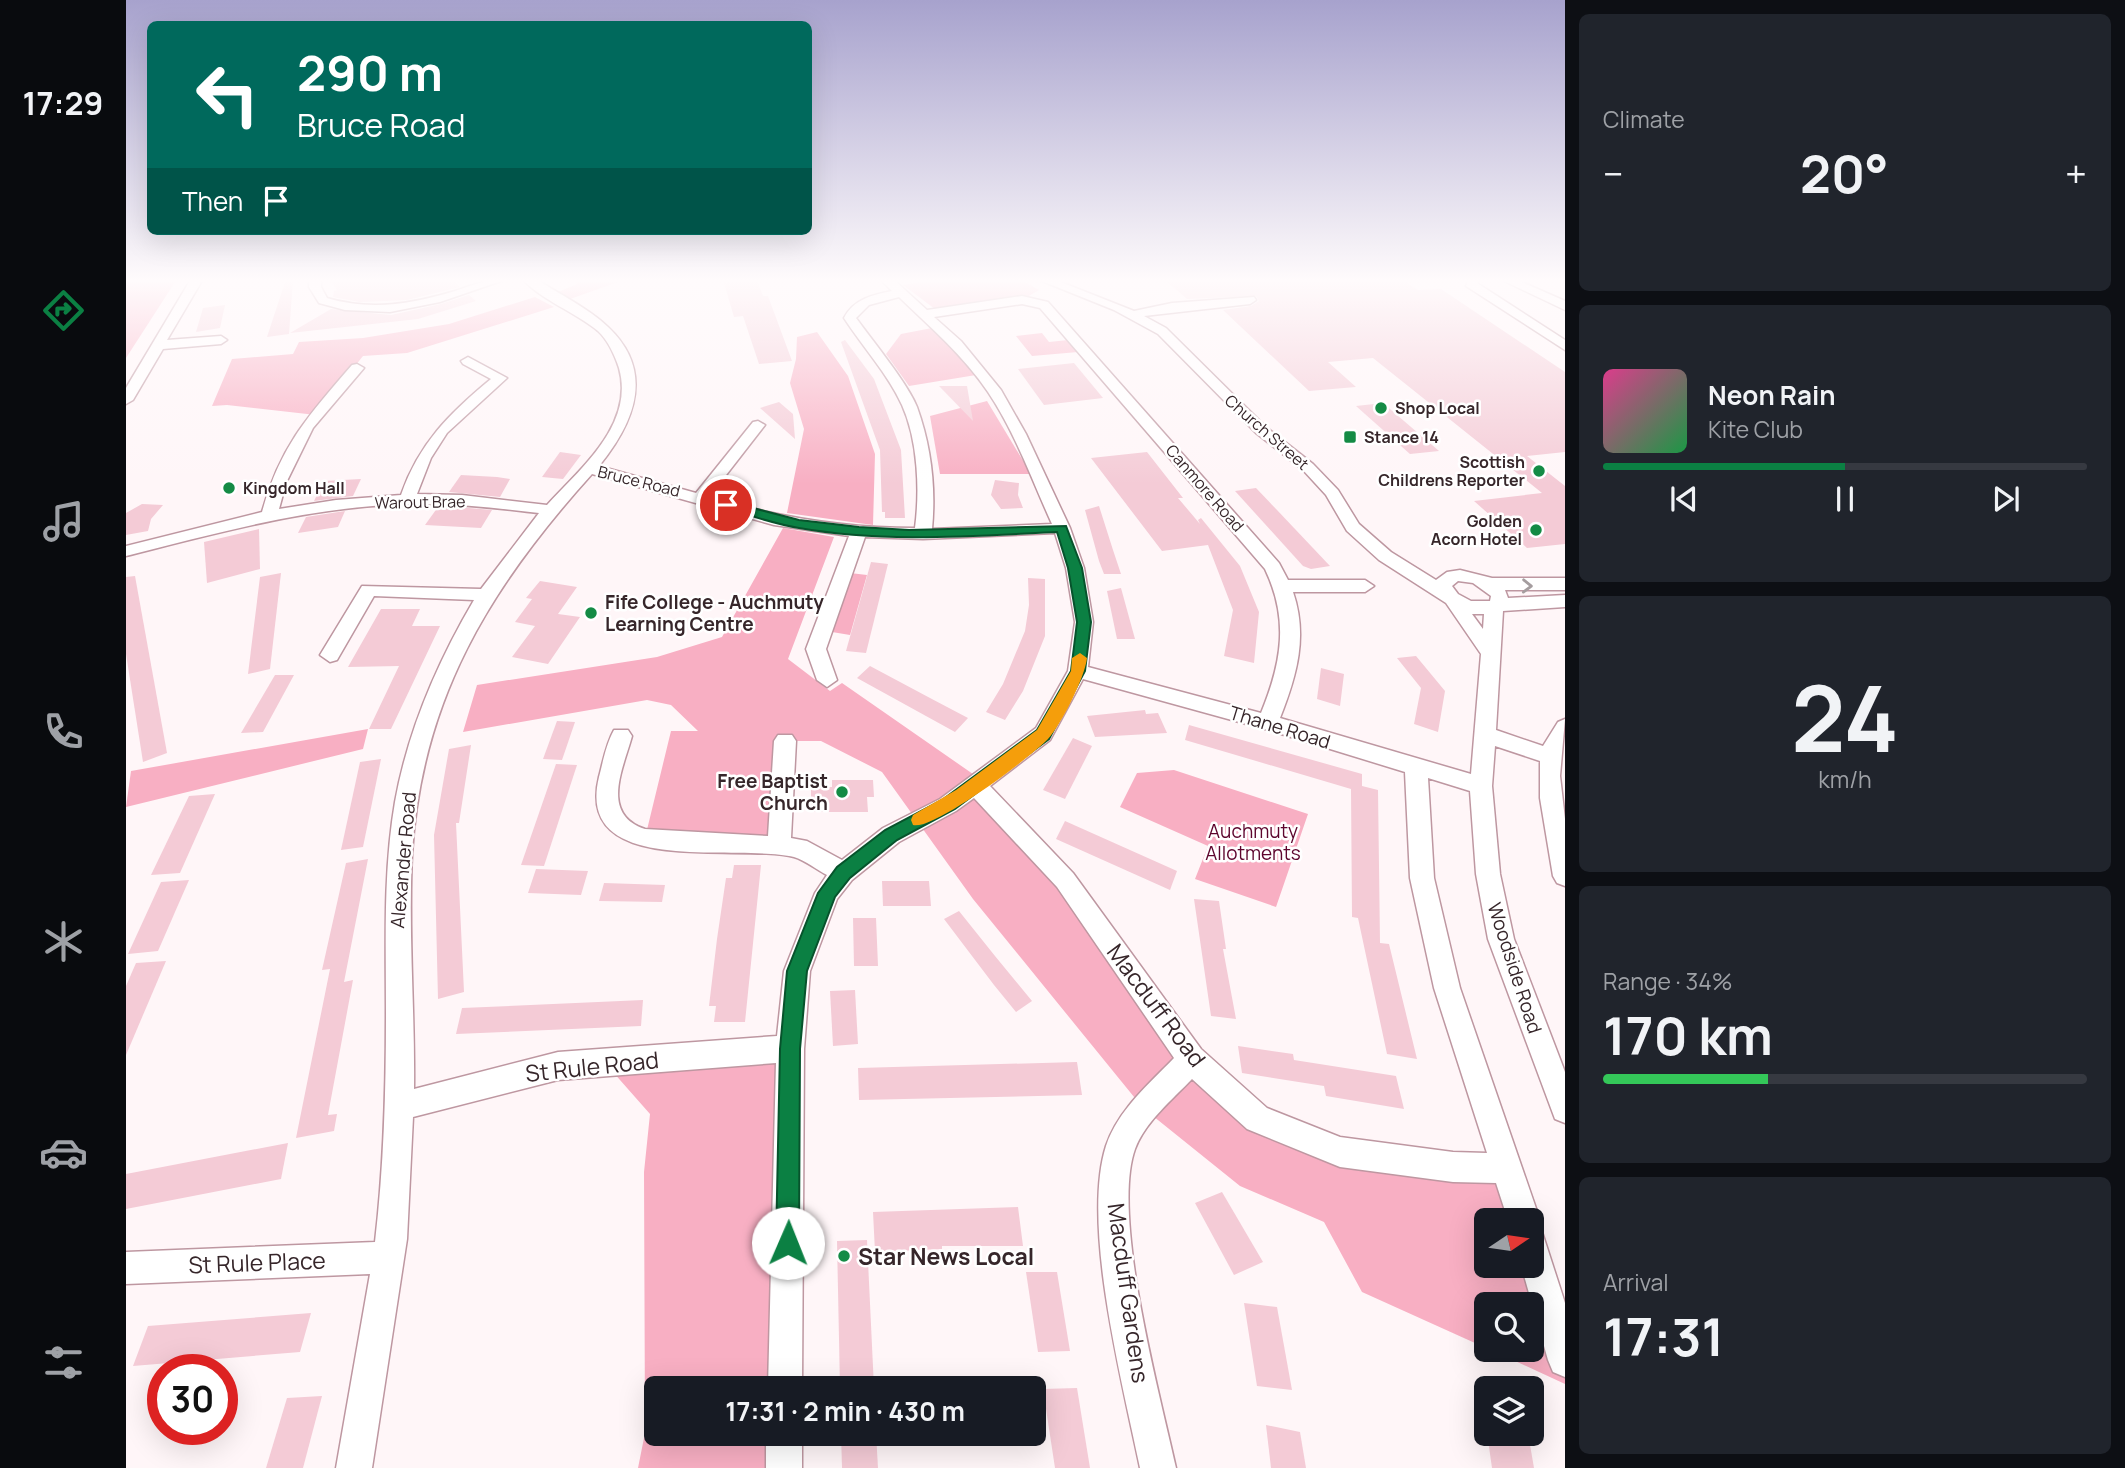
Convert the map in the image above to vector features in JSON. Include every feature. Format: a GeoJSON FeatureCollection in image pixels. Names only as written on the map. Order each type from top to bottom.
{"type":"FeatureCollection","features":[{"type":"Feature","properties":{"kind":"street"},"geometry":{"type":"LineString","coordinates":[[126,400],[157,348]]}},
{"type":"Feature","properties":{"kind":"street","name":"Alexander Road"},"geometry":{"type":"LineString","coordinates":[[354,1468],[388,1257],[399,1107],[396,913],[405,807],[411,772],[435,699],[487,595],[551,510],[615,438],[629,398],[628,368],[618,348]]}},
{"type":"Feature","properties":{"kind":"street"},"geometry":{"type":"LineString","coordinates":[[870,348],[909,405],[925,468],[927,500],[923,534]]}},
{"type":"Feature","properties":{"kind":"street"},"geometry":{"type":"LineString","coordinates":[[785,1376],[790,1049],[797,971],[827,893],[844,873],[891,835],[976,786],[1043,734],[1078,671],[1084,622],[1075,568],[1062,528],[1019,434],[994,390],[957,348]]}},
{"type":"Feature","properties":{"kind":"street","name":"Canmore Road"},"geometry":{"type":"LineString","coordinates":[[1083,348],[1273,567],[1283,586],[1293,616],[1294,634],[1283,685],[1268,722]]}},
{"type":"Feature","properties":{"kind":"street","name":"Church Street"},"geometry":{"type":"LineString","coordinates":[[1179,348],[1261,430],[1308,467],[1332,493],[1353,527],[1401,566],[1448,592]]}},
{"type":"Feature","properties":{"kind":"street"},"geometry":{"type":"LineString","coordinates":[[407,499],[421,457],[431,441],[443,426],[500,378],[468,361]]}},
{"type":"Feature","properties":{"kind":"street"},"geometry":{"type":"LineString","coordinates":[[271,514],[278,483],[306,428],[357,368]]}},
{"type":"Feature","properties":{"kind":"street"},"geometry":{"type":"LineString","coordinates":[[701,497],[758,425]]}},
{"type":"Feature","properties":{"kind":"street","name":"Bruce Road"},"geometry":{"type":"LineString","coordinates":[[590,469],[799,524],[859,531],[923,534],[1062,528]]}},
{"type":"Feature","properties":{"kind":"street","name":"Warout Brae"},"geometry":{"type":"LineString","coordinates":[[126,551],[271,514],[407,499],[459,500],[551,510]]}},
{"type":"Feature","properties":{"kind":"street"},"geometry":{"type":"LineString","coordinates":[[827,681],[816,649],[859,531]]}},
{"type":"Feature","properties":{"kind":"street"},"geometry":{"type":"LineString","coordinates":[[1448,592],[1460,575],[1490,584],[1565,584]]}},
{"type":"Feature","properties":{"kind":"street"},"geometry":{"type":"LineString","coordinates":[[1490,584],[1500,595],[1496,606]]}},
{"type":"Feature","properties":{"kind":"street"},"geometry":{"type":"LineString","coordinates":[[1283,586],[1365,586]]}},
{"type":"Feature","properties":{"kind":"street"},"geometry":{"type":"LineString","coordinates":[[330,655],[368,590],[487,595]]}},
{"type":"Feature","properties":{"kind":"street"},"geometry":{"type":"LineString","coordinates":[[1448,592],[1479,609],[1565,601]]}},
{"type":"Feature","properties":{"kind":"street"},"geometry":{"type":"LineString","coordinates":[[1448,592],[1491,654]]}},
{"type":"Feature","properties":{"kind":"street","name":"Woodside Road"},"geometry":{"type":"LineString","coordinates":[[1496,606],[1480,786],[1488,874],[1501,939],[1565,1109]]}},
{"type":"Feature","properties":{"kind":"street","name":"Thane Road"},"geometry":{"type":"LineString","coordinates":[[1078,671],[1268,722],[1480,786]]}},
{"type":"Feature","properties":{"kind":"street"},"geometry":{"type":"LineString","coordinates":[[1565,727],[1557,733],[1550,757],[1554,816],[1565,876]]}},
{"type":"Feature","properties":{"kind":"street"},"geometry":{"type":"LineString","coordinates":[[1484,734],[1550,757]]}},
{"type":"Feature","properties":{"kind":"street"},"geometry":{"type":"LineString","coordinates":[[621,736],[605,800],[606,812],[621,830],[645,838],[799,848],[844,873]]}},
{"type":"Feature","properties":{"kind":"street"},"geometry":{"type":"LineString","coordinates":[[779,845],[785,740]]}},
{"type":"Feature","properties":{"kind":"street"},"geometry":{"type":"LineString","coordinates":[[1416,768],[1422,878],[1447,988],[1520,1208]]}},
{"type":"Feature","properties":{"kind":"street","name":"Macduff Road"},"geometry":{"type":"LineString","coordinates":[[976,786],[1065,880],[1191,1059],[1257,1119],[1340,1152],[1453,1167],[1508,1168]]}},
{"type":"Feature","properties":{"kind":"street","name":"St Rule Road"},"geometry":{"type":"LineString","coordinates":[[399,1107],[510,1076],[558,1066],[790,1049]]}},
{"type":"Feature","properties":{"kind":"street","name":"Macduff Gardens"},"geometry":{"type":"LineString","coordinates":[[1158,1468],[1118,1257],[1113,1183],[1120,1149],[1130,1127],[1143,1108],[1162,1093],[1191,1059]]}},
{"type":"Feature","properties":{"kind":"street","name":"St Rule Place"},"geometry":{"type":"LineString","coordinates":[[126,1268],[388,1257]]}},
{"type":"Feature","properties":{"kind":"street"},"geometry":{"type":"LineString","coordinates":[[1541,1278],[1565,1360]]}},
{"type":"Feature","properties":{"kind":"street"},"geometry":{"type":"LineString","coordinates":[[784,1446],[784,1468]]}},
{"type":"Feature","properties":{"kind":"green space"},"geometry":{"type":"Polygon","coordinates":[[[126,348],[133,348],[126,358],[126,348]]]}},
{"type":"Feature","properties":{"kind":"green space"},"geometry":{"type":"Polygon","coordinates":[[[296,348],[425,348],[407,353],[363,356],[316,415],[227,405],[212,406],[232,359],[293,354],[296,348]]]}},
{"type":"Feature","properties":{"kind":"green space"},"geometry":{"type":"Polygon","coordinates":[[[797,348],[828,348],[848,376],[875,454],[873,525],[787,513],[804,429],[790,383],[797,348]]]}},
{"type":"Feature","properties":{"kind":"green space"},"geometry":{"type":"Polygon","coordinates":[[[891,348],[950,348],[976,375],[909,386],[886,354],[891,348]]]}},
{"type":"Feature","properties":{"kind":"green space"},"geometry":{"type":"Polygon","coordinates":[[[1025,348],[1074,348],[1078,352],[1032,356],[1025,348]]]}},
{"type":"Feature","properties":{"kind":"green space"},"geometry":{"type":"Polygon","coordinates":[[[987,401],[1031,474],[940,474],[930,416],[987,401]]]}},
{"type":"Feature","properties":{"kind":"green space"},"geometry":{"type":"Polygon","coordinates":[[[783,528],[834,537],[788,659],[830,691],[842,683],[983,781],[1065,880],[1191,1059],[1257,1119],[1340,1152],[1508,1168],[1520,1208],[1474,1208],[1474,1278],[1536,1278],[1540,1292],[1474,1292],[1474,1343],[1362,1292],[1324,1222],[1240,1186],[1143,1108],[973,899],[882,772],[821,741],[786,741],[779,845],[645,838],[671,731],[698,731],[671,705],[647,700],[463,732],[477,685],[657,657],[722,637],[783,528]]]}},
{"type":"Feature","properties":{"kind":"green space"},"geometry":{"type":"Polygon","coordinates":[[[850,573],[867,575],[850,635],[832,632],[850,573]]]}},
{"type":"Feature","properties":{"kind":"green space"},"geometry":{"type":"Polygon","coordinates":[[[368,729],[363,749],[126,807],[131,771],[368,729]]]}},
{"type":"Feature","properties":{"kind":"green space","name":"Auchmuty Allotments"},"geometry":{"type":"Polygon","coordinates":[[[1174,770],[1308,814],[1276,907],[1195,879],[1208,846],[1120,807],[1137,773],[1174,770]]]}},
{"type":"Feature","properties":{"kind":"green space"},"geometry":{"type":"Polygon","coordinates":[[[790,1049],[785,1376],[645,1376],[644,1172],[650,1114],[605,1063],[790,1049]]]}},
{"type":"Feature","properties":{"kind":"green space"},"geometry":{"type":"Polygon","coordinates":[[[1544,1302],[1565,1362],[1565,1384],[1517,1362],[1544,1362],[1544,1302]]]}},
{"type":"Feature","properties":{"kind":"green space"},"geometry":{"type":"Polygon","coordinates":[[[644,1438],[644,1446],[784,1446],[784,1468],[638,1468],[644,1438]]]}},
{"type":"Feature","properties":{"kind":"building"},"geometry":{"type":"Polygon","coordinates":[[[754,348],[787,348],[792,361],[759,364],[754,348]]]}},
{"type":"Feature","properties":{"kind":"building"},"geometry":{"type":"Polygon","coordinates":[[[843,348],[851,348],[874,379],[901,450],[905,518],[885,518],[885,512],[882,512],[880,450],[843,348]]]}},
{"type":"Feature","properties":{"kind":"building"},"geometry":{"type":"Polygon","coordinates":[[[1263,348],[1528,348],[1565,372],[1565,452],[1527,456],[1565,486],[1565,544],[1527,548],[1474,501],[1542,493],[1373,358],[1328,362],[1356,387],[1309,391],[1263,348]]]}},
{"type":"Feature","properties":{"kind":"building"},"geometry":{"type":"Polygon","coordinates":[[[1074,363],[1103,398],[1044,405],[1018,369],[1074,363]]]}},
{"type":"Feature","properties":{"kind":"building"},"geometry":{"type":"Polygon","coordinates":[[[939,386],[967,386],[973,421],[939,386]]]}},
{"type":"Feature","properties":{"kind":"building"},"geometry":{"type":"Polygon","coordinates":[[[779,402],[793,414],[795,439],[760,408],[779,402]]]}},
{"type":"Feature","properties":{"kind":"building"},"geometry":{"type":"Polygon","coordinates":[[[1383,403],[1439,451],[1410,454],[1356,406],[1383,403]]]}},
{"type":"Feature","properties":{"kind":"building"},"geometry":{"type":"Polygon","coordinates":[[[560,452],[581,455],[563,479],[542,477],[560,452]]]}},
{"type":"Feature","properties":{"kind":"building"},"geometry":{"type":"Polygon","coordinates":[[[1147,452],[1183,498],[1178,498],[1200,524],[1198,520],[1201,518],[1240,566],[1259,612],[1254,663],[1224,656],[1233,610],[1208,545],[1162,551],[1091,458],[1147,452]]]}},
{"type":"Feature","properties":{"kind":"building"},"geometry":{"type":"Polygon","coordinates":[[[461,475],[510,479],[500,497],[449,492],[461,475]]]}},
{"type":"Feature","properties":{"kind":"building"},"geometry":{"type":"Polygon","coordinates":[[[361,479],[353,496],[314,501],[324,481],[361,479]]]}},
{"type":"Feature","properties":{"kind":"building"},"geometry":{"type":"Polygon","coordinates":[[[995,480],[1019,483],[1018,495],[1023,508],[1001,509],[991,495],[995,480]]]}},
{"type":"Feature","properties":{"kind":"building"},"geometry":{"type":"Polygon","coordinates":[[[1256,488],[1330,566],[1311,569],[1303,566],[1235,491],[1256,488]]]}},
{"type":"Feature","properties":{"kind":"building"},"geometry":{"type":"Polygon","coordinates":[[[142,504],[163,505],[151,519],[148,531],[126,535],[126,513],[142,504]]]}},
{"type":"Feature","properties":{"kind":"building"},"geometry":{"type":"Polygon","coordinates":[[[1099,506],[1121,574],[1104,574],[1099,561],[1085,510],[1099,506]]]}},
{"type":"Feature","properties":{"kind":"building"},"geometry":{"type":"Polygon","coordinates":[[[438,507],[492,510],[481,528],[425,525],[438,507]]]}},
{"type":"Feature","properties":{"kind":"building"},"geometry":{"type":"Polygon","coordinates":[[[345,511],[338,527],[298,533],[306,517],[345,511]]]}},
{"type":"Feature","properties":{"kind":"building"},"geometry":{"type":"Polygon","coordinates":[[[259,529],[260,569],[207,583],[204,542],[259,529]]]}},
{"type":"Feature","properties":{"kind":"building"},"geometry":{"type":"Polygon","coordinates":[[[871,562],[888,564],[866,653],[846,651],[871,562]]]}},
{"type":"Feature","properties":{"kind":"building"},"geometry":{"type":"Polygon","coordinates":[[[281,573],[270,669],[248,674],[260,577],[281,573]]]}},
{"type":"Feature","properties":{"kind":"building"},"geometry":{"type":"Polygon","coordinates":[[[135,576],[167,753],[143,762],[126,654],[126,577],[135,576]]]}},
{"type":"Feature","properties":{"kind":"building"},"geometry":{"type":"Polygon","coordinates":[[[1028,578],[1045,579],[1045,636],[1023,691],[1005,720],[986,712],[1003,684],[1025,631],[1029,605],[1028,578]]]}},
{"type":"Feature","properties":{"kind":"building"},"geometry":{"type":"Polygon","coordinates":[[[540,581],[577,587],[558,614],[580,617],[548,664],[512,657],[535,626],[515,622],[532,599],[526,598],[540,581]]]}},
{"type":"Feature","properties":{"kind":"building"},"geometry":{"type":"Polygon","coordinates":[[[1121,588],[1135,639],[1117,639],[1107,591],[1121,588]]]}},
{"type":"Feature","properties":{"kind":"building"},"geometry":{"type":"Polygon","coordinates":[[[381,609],[420,609],[412,626],[440,626],[391,729],[369,729],[399,666],[348,667],[381,609]]]}},
{"type":"Feature","properties":{"kind":"building"},"geometry":{"type":"Polygon","coordinates":[[[1416,656],[1445,691],[1438,732],[1414,724],[1421,688],[1397,658],[1416,656]]]}},
{"type":"Feature","properties":{"kind":"building"},"geometry":{"type":"Polygon","coordinates":[[[870,666],[968,718],[955,732],[857,678],[870,666]]]}},
{"type":"Feature","properties":{"kind":"building"},"geometry":{"type":"Polygon","coordinates":[[[1321,668],[1344,674],[1340,706],[1317,699],[1321,668]]]}},
{"type":"Feature","properties":{"kind":"building"},"geometry":{"type":"Polygon","coordinates":[[[275,675],[294,675],[263,732],[241,733],[275,675]]]}},
{"type":"Feature","properties":{"kind":"building"},"geometry":{"type":"Polygon","coordinates":[[[1145,710],[1146,714],[1158,713],[1167,733],[1095,737],[1087,716],[1145,710]]]}},
{"type":"Feature","properties":{"kind":"building"},"geometry":{"type":"Polygon","coordinates":[[[557,721],[575,722],[562,760],[543,759],[557,721]]]}},
{"type":"Feature","properties":{"kind":"building"},"geometry":{"type":"Polygon","coordinates":[[[1189,725],[1362,774],[1362,786],[1378,790],[1380,943],[1389,944],[1417,1059],[1387,1054],[1358,918],[1352,917],[1351,789],[1185,740],[1189,725]]]}},
{"type":"Feature","properties":{"kind":"building"},"geometry":{"type":"Polygon","coordinates":[[[1073,738],[1092,746],[1065,799],[1043,790],[1073,738]]]}},
{"type":"Feature","properties":{"kind":"building"},"geometry":{"type":"Polygon","coordinates":[[[471,745],[459,823],[456,823],[464,992],[438,999],[434,835],[449,749],[471,745]]]}},
{"type":"Feature","properties":{"kind":"building"},"geometry":{"type":"Polygon","coordinates":[[[381,759],[363,847],[341,850],[360,762],[381,759]]]}},
{"type":"Feature","properties":{"kind":"building"},"geometry":{"type":"Polygon","coordinates":[[[556,764],[577,765],[544,866],[521,865],[556,764]]]}},
{"type":"Feature","properties":{"kind":"building","name":"Free Baptist Church"},"geometry":{"type":"Polygon","coordinates":[[[832,780],[873,780],[874,797],[867,797],[868,812],[811,812],[811,787],[832,787],[832,780]]]}},
{"type":"Feature","properties":{"kind":"building"},"geometry":{"type":"Polygon","coordinates":[[[215,794],[180,873],[151,875],[189,796],[215,794]]]}},
{"type":"Feature","properties":{"kind":"building"},"geometry":{"type":"Polygon","coordinates":[[[1065,821],[1177,871],[1170,890],[1056,839],[1065,821]]]}},
{"type":"Feature","properties":{"kind":"building"},"geometry":{"type":"Polygon","coordinates":[[[368,859],[344,982],[353,980],[328,1115],[337,1114],[334,1131],[296,1138],[330,969],[322,970],[346,863],[368,859]]]}},
{"type":"Feature","properties":{"kind":"building"},"geometry":{"type":"Polygon","coordinates":[[[734,865],[761,865],[745,1022],[714,1022],[716,1006],[709,1006],[717,939],[726,878],[732,878],[734,865]]]}},
{"type":"Feature","properties":{"kind":"building"},"geometry":{"type":"Polygon","coordinates":[[[536,869],[588,871],[581,895],[528,893],[536,869]]]}},
{"type":"Feature","properties":{"kind":"building"},"geometry":{"type":"Polygon","coordinates":[[[189,880],[158,951],[128,954],[161,882],[189,880]]]}},
{"type":"Feature","properties":{"kind":"building"},"geometry":{"type":"Polygon","coordinates":[[[882,881],[929,881],[931,906],[883,906],[882,881]]]}},
{"type":"Feature","properties":{"kind":"building"},"geometry":{"type":"Polygon","coordinates":[[[604,883],[665,885],[662,902],[599,901],[604,883]]]}},
{"type":"Feature","properties":{"kind":"building"},"geometry":{"type":"Polygon","coordinates":[[[1194,899],[1219,901],[1226,949],[1223,949],[1236,1019],[1211,1016],[1194,899]]]}},
{"type":"Feature","properties":{"kind":"building"},"geometry":{"type":"Polygon","coordinates":[[[959,911],[1032,1001],[1016,1012],[944,919],[959,911]]]}},
{"type":"Feature","properties":{"kind":"building"},"geometry":{"type":"Polygon","coordinates":[[[853,918],[876,918],[878,966],[854,966],[853,918]]]}},
{"type":"Feature","properties":{"kind":"building"},"geometry":{"type":"Polygon","coordinates":[[[166,961],[126,1055],[126,986],[136,963],[166,961]]]}},
{"type":"Feature","properties":{"kind":"building"},"geometry":{"type":"Polygon","coordinates":[[[855,990],[858,1044],[833,1046],[830,991],[855,990]]]}},
{"type":"Feature","properties":{"kind":"building"},"geometry":{"type":"Polygon","coordinates":[[[643,1000],[641,1026],[456,1034],[462,1008],[643,1000]]]}},
{"type":"Feature","properties":{"kind":"building"},"geometry":{"type":"Polygon","coordinates":[[[1238,1046],[1293,1054],[1294,1060],[1396,1076],[1404,1109],[1326,1096],[1324,1086],[1242,1073],[1238,1046]]]}},
{"type":"Feature","properties":{"kind":"building"},"geometry":{"type":"Polygon","coordinates":[[[1077,1062],[1082,1095],[859,1100],[858,1068],[1077,1062]]]}},
{"type":"Feature","properties":{"kind":"building"},"geometry":{"type":"Polygon","coordinates":[[[288,1143],[281,1179],[126,1209],[126,1174],[288,1143]]]}},
{"type":"Feature","properties":{"kind":"building"},"geometry":{"type":"Polygon","coordinates":[[[1222,1192],[1263,1262],[1234,1275],[1195,1203],[1222,1192]]]}},
{"type":"Feature","properties":{"kind":"building"},"geometry":{"type":"Polygon","coordinates":[[[1018,1207],[1023,1246],[942,1246],[942,1249],[875,1252],[873,1212],[1018,1207]]]}},
{"type":"Feature","properties":{"kind":"building"},"geometry":{"type":"Polygon","coordinates":[[[867,1240],[873,1376],[840,1376],[837,1241],[867,1240]]]}},
{"type":"Feature","properties":{"kind":"building"},"geometry":{"type":"Polygon","coordinates":[[[1026,1272],[1057,1272],[1070,1351],[1038,1352],[1026,1272]]]}},
{"type":"Feature","properties":{"kind":"building"},"geometry":{"type":"Polygon","coordinates":[[[1244,1303],[1277,1307],[1292,1390],[1257,1386],[1244,1303]]]}},
{"type":"Feature","properties":{"kind":"building"},"geometry":{"type":"Polygon","coordinates":[[[311,1313],[300,1352],[238,1357],[238,1354],[147,1354],[147,1365],[133,1366],[148,1326],[311,1313]]]}},
{"type":"Feature","properties":{"kind":"building"},"geometry":{"type":"Polygon","coordinates":[[[1077,1388],[1090,1468],[1055,1468],[1046,1409],[1046,1389],[1077,1388]]]}},
{"type":"Feature","properties":{"kind":"building"},"geometry":{"type":"Polygon","coordinates":[[[322,1396],[303,1468],[266,1468],[287,1398],[322,1396]]]}},
{"type":"Feature","properties":{"kind":"building"},"geometry":{"type":"Polygon","coordinates":[[[1266,1425],[1300,1432],[1306,1468],[1271,1468],[1266,1425]]]}},
{"type":"Feature","properties":{"kind":"building"},"geometry":{"type":"Polygon","coordinates":[[[841,1446],[877,1446],[878,1468],[842,1468],[841,1446]]]}},
{"type":"Feature","properties":{"kind":"building"},"geometry":{"type":"Polygon","coordinates":[[[1489,1446],[1530,1446],[1534,1468],[1492,1468],[1489,1446]]]}},
{"type":"Feature","properties":{"kind":"slow traffic"},"geometry":{"type":"LineString","coordinates":[[919,820],[983,781],[1043,734],[1078,671],[1080,658]]}},
{"type":"Feature","properties":{"kind":"place","name":"Shop Local"},"geometry":{"type":"Point","coordinates":[1381,408]}},
{"type":"Feature","properties":{"kind":"place","name":"Stance 14"},"geometry":{"type":"Point","coordinates":[1350,437]}},
{"type":"Feature","properties":{"kind":"place","name":"Scottish Childrens Reporter"},"geometry":{"type":"Point","coordinates":[1539,471]}},
{"type":"Feature","properties":{"kind":"place","name":"Kingdom Hall"},"geometry":{"type":"Point","coordinates":[229,488]}},
{"type":"Feature","properties":{"kind":"place","name":"Golden Acorn Hotel"},"geometry":{"type":"Point","coordinates":[1536,530]}},
{"type":"Feature","properties":{"kind":"place","name":"Fife College - Auchmuty Learning Centre"},"geometry":{"type":"Point","coordinates":[591,613]}},
{"type":"Feature","properties":{"kind":"place","name":"Free Baptist Church"},"geometry":{"type":"Point","coordinates":[842,792]}},
{"type":"Feature","properties":{"kind":"place","name":"Star News Local"},"geometry":{"type":"Point","coordinates":[844,1256]}},
{"type":"Feature","properties":{"kind":"route"},"geometry":{"type":"LineString","coordinates":[[726,505],[799,524],[859,531],[909,534],[1062,528],[1075,568],[1084,622],[1078,671],[1043,734],[976,786],[891,835],[844,873],[827,893],[797,971],[790,1049],[788,1243]]}}]}
